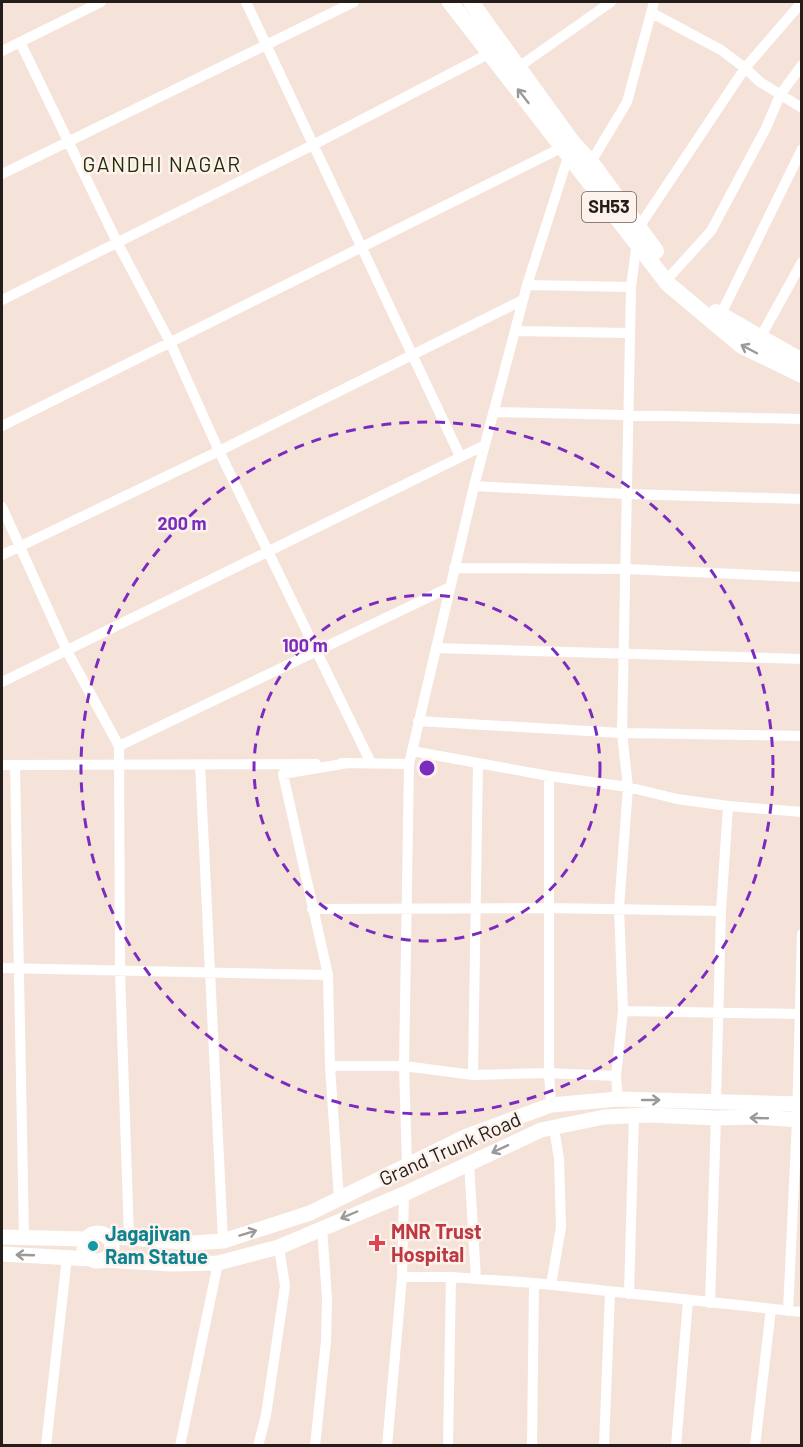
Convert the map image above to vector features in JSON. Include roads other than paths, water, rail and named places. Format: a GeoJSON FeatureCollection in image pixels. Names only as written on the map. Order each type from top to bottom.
{"type":"FeatureCollection","features":[{"type":"Feature","properties":{"kind":"main road","name":"SH53"},"geometry":{"type":"LineString","coordinates":[[450,2],[497,49],[519,66],[568,148],[591,162],[668,284],[742,346],[801,375]]}},
{"type":"Feature","properties":{"kind":"main road","name":"SH53"},"geometry":{"type":"LineString","coordinates":[[477,4],[497,49],[568,148],[672,274],[720,316],[801,361]]}},
{"type":"Feature","properties":{"kind":"main road","name":"Grand Trunk Road"},"geometry":{"type":"LineString","coordinates":[[107,1236],[193,1243],[224,1241],[310,1214],[467,1136],[551,1105],[618,1099],[799,1103]]}},
{"type":"Feature","properties":{"kind":"main road"},"geometry":{"type":"LineString","coordinates":[[2,1254],[171,1264],[218,1263],[279,1247],[404,1194],[541,1130],[604,1117],[756,1117],[799,1120]]}},
{"type":"Feature","properties":{"kind":"main road"},"geometry":{"type":"LineString","coordinates":[[94,1233],[107,1236],[112,1248],[108,1257],[98,1259],[85,1252],[87,1239],[94,1233]]}},
{"type":"Feature","properties":{"kind":"main road"},"geometry":{"type":"LineString","coordinates":[[2,1237],[87,1239]]}},
{"type":"Feature","properties":{"kind":"street"},"geometry":{"type":"LineString","coordinates":[[2,51],[101,2]]}},
{"type":"Feature","properties":{"kind":"street"},"geometry":{"type":"LineString","coordinates":[[246,2],[460,456]]}},
{"type":"Feature","properties":{"kind":"street"},"geometry":{"type":"LineString","coordinates":[[2,174],[354,2]]}},
{"type":"Feature","properties":{"kind":"street"},"geometry":{"type":"LineString","coordinates":[[519,66],[611,2]]}},
{"type":"Feature","properties":{"kind":"street"},"geometry":{"type":"LineString","coordinates":[[591,162],[627,102],[654,2]]}},
{"type":"Feature","properties":{"kind":"street"},"geometry":{"type":"LineString","coordinates":[[618,1099],[616,1076],[623,1011],[619,908],[628,787],[622,733],[628,415],[631,287],[638,235],[745,68],[801,3]]}},
{"type":"Feature","properties":{"kind":"street"},"geometry":{"type":"LineString","coordinates":[[652,13],[721,50],[760,82],[801,108]]}},
{"type":"Feature","properties":{"kind":"street"},"geometry":{"type":"LineString","coordinates":[[20,42],[118,243],[170,342],[219,451],[371,763]]}},
{"type":"Feature","properties":{"kind":"street"},"geometry":{"type":"LineString","coordinates":[[2,300],[313,145],[497,49]]}},
{"type":"Feature","properties":{"kind":"street"},"geometry":{"type":"LineString","coordinates":[[672,274],[711,231],[766,128],[780,95],[801,64]]}},
{"type":"Feature","properties":{"kind":"street"},"geometry":{"type":"LineString","coordinates":[[2,426],[362,247],[568,148]]}},
{"type":"Feature","properties":{"kind":"street"},"geometry":{"type":"LineString","coordinates":[[407,1167],[404,1066],[409,764],[474,486],[527,285],[568,148]]}},
{"type":"Feature","properties":{"kind":"street"},"geometry":{"type":"LineString","coordinates":[[720,316],[801,149]]}},
{"type":"Feature","properties":{"kind":"street"},"geometry":{"type":"LineString","coordinates":[[760,338],[801,262]]}},
{"type":"Feature","properties":{"kind":"street"},"geometry":{"type":"LineString","coordinates":[[527,285],[631,287]]}},
{"type":"Feature","properties":{"kind":"street"},"geometry":{"type":"LineString","coordinates":[[2,555],[219,451],[523,300]]}},
{"type":"Feature","properties":{"kind":"street"},"geometry":{"type":"LineString","coordinates":[[515,330],[630,333]]}},
{"type":"Feature","properties":{"kind":"street"},"geometry":{"type":"LineString","coordinates":[[494,412],[801,419]]}},
{"type":"Feature","properties":{"kind":"street"},"geometry":{"type":"LineString","coordinates":[[2,682],[485,445]]}},
{"type":"Feature","properties":{"kind":"street"},"geometry":{"type":"LineString","coordinates":[[474,486],[627,494],[801,499]]}},
{"type":"Feature","properties":{"kind":"street"},"geometry":{"type":"LineString","coordinates":[[2,507],[67,651],[119,746],[120,971],[129,1238]]}},
{"type":"Feature","properties":{"kind":"street"},"geometry":{"type":"LineString","coordinates":[[454,568],[625,569],[801,577]]}},
{"type":"Feature","properties":{"kind":"street"},"geometry":{"type":"LineString","coordinates":[[119,746],[450,587]]}},
{"type":"Feature","properties":{"kind":"street"},"geometry":{"type":"LineString","coordinates":[[436,648],[801,660]]}},
{"type":"Feature","properties":{"kind":"street"},"geometry":{"type":"LineString","coordinates":[[418,722],[622,733],[801,736]]}},
{"type":"Feature","properties":{"kind":"street"},"geometry":{"type":"LineString","coordinates":[[412,751],[549,776],[628,787],[677,799],[728,807],[801,812]]}},
{"type":"Feature","properties":{"kind":"street"},"geometry":{"type":"LineString","coordinates":[[473,1075],[478,763]]}},
{"type":"Feature","properties":{"kind":"street"},"geometry":{"type":"LineString","coordinates":[[200,764],[224,1241]]}},
{"type":"Feature","properties":{"kind":"street"},"geometry":{"type":"LineString","coordinates":[[339,1199],[330,1066],[328,975],[283,774],[348,764]]}},
{"type":"Feature","properties":{"kind":"street"},"geometry":{"type":"LineString","coordinates":[[2,765],[409,764]]}},
{"type":"Feature","properties":{"kind":"street"},"geometry":{"type":"LineString","coordinates":[[15,765],[24,1238]]}},
{"type":"Feature","properties":{"kind":"street"},"geometry":{"type":"LineString","coordinates":[[549,776],[549,1073],[551,1105]]}},
{"type":"Feature","properties":{"kind":"street"},"geometry":{"type":"LineString","coordinates":[[716,1100],[721,911],[728,807]]}},
{"type":"Feature","properties":{"kind":"street"},"geometry":{"type":"LineString","coordinates":[[312,909],[619,908],[721,911]]}},
{"type":"Feature","properties":{"kind":"street"},"geometry":{"type":"LineString","coordinates":[[788,1311],[799,1120],[801,934]]}},
{"type":"Feature","properties":{"kind":"street"},"geometry":{"type":"LineString","coordinates":[[2,968],[328,975]]}},
{"type":"Feature","properties":{"kind":"street"},"geometry":{"type":"LineString","coordinates":[[623,1011],[799,1014]]}},
{"type":"Feature","properties":{"kind":"street"},"geometry":{"type":"LineString","coordinates":[[330,1066],[404,1066],[473,1075],[549,1073],[616,1076]]}},
{"type":"Feature","properties":{"kind":"street"},"geometry":{"type":"LineString","coordinates":[[629,1294],[634,1116]]}},
{"type":"Feature","properties":{"kind":"street"},"geometry":{"type":"LineString","coordinates":[[710,1303],[716,1118]]}},
{"type":"Feature","properties":{"kind":"street"},"geometry":{"type":"LineString","coordinates":[[551,1285],[561,1227],[560,1159],[554,1128]]}},
{"type":"Feature","properties":{"kind":"street"},"geometry":{"type":"LineString","coordinates":[[469,1163],[476,1278]]}},
{"type":"Feature","properties":{"kind":"street"},"geometry":{"type":"LineString","coordinates":[[387,1446],[402,1277],[404,1194]]}},
{"type":"Feature","properties":{"kind":"street"},"geometry":{"type":"LineString","coordinates":[[315,1446],[326,1341],[327,1299],[322,1227]]}},
{"type":"Feature","properties":{"kind":"street"},"geometry":{"type":"LineString","coordinates":[[258,1446],[266,1415],[285,1286],[279,1247]]}},
{"type":"Feature","properties":{"kind":"street"},"geometry":{"type":"LineString","coordinates":[[46,1446],[67,1257]]}},
{"type":"Feature","properties":{"kind":"street"},"geometry":{"type":"LineString","coordinates":[[180,1446],[218,1263]]}},
{"type":"Feature","properties":{"kind":"street"},"geometry":{"type":"LineString","coordinates":[[402,1277],[476,1278],[534,1283],[801,1312]]}},
{"type":"Feature","properties":{"kind":"street"},"geometry":{"type":"LineString","coordinates":[[448,1446],[451,1277]]}},
{"type":"Feature","properties":{"kind":"street"},"geometry":{"type":"LineString","coordinates":[[532,1446],[534,1283]]}},
{"type":"Feature","properties":{"kind":"street"},"geometry":{"type":"LineString","coordinates":[[604,1446],[610,1292]]}},
{"type":"Feature","properties":{"kind":"street"},"geometry":{"type":"LineString","coordinates":[[676,1446],[687,1300]]}},
{"type":"Feature","properties":{"kind":"street"},"geometry":{"type":"LineString","coordinates":[[755,1446],[771,1309]]}},
{"type":"Feature","properties":{"kind":"place","name":"MNR Trust Hospital"},"geometry":{"type":"Point","coordinates":[377,1243]}},
{"type":"Feature","properties":{"kind":"place","name":"Jagajivan Ram Statue"},"geometry":{"type":"Point","coordinates":[93,1246]}},
{"type":"Feature","properties":{"kind":"district","name":"GANDHI NAGAR"},"geometry":{"type":"Point","coordinates":[162,165]}}]}
